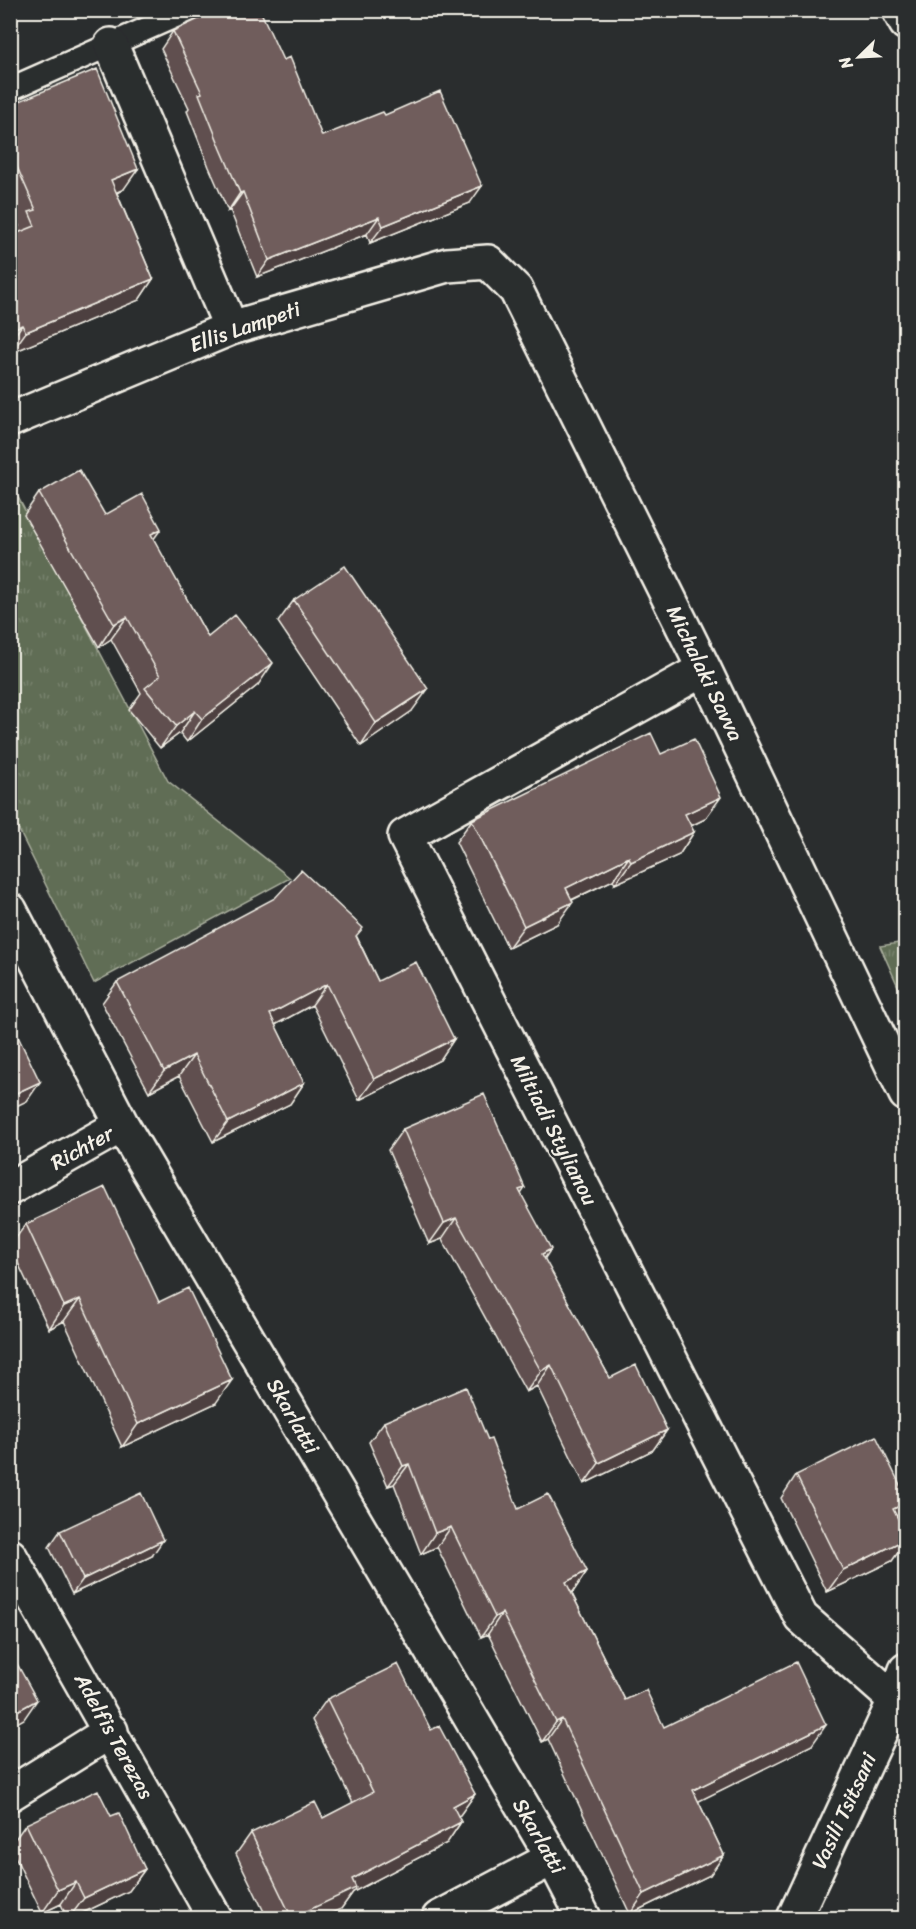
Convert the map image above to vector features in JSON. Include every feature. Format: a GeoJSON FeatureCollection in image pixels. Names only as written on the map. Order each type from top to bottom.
{"type":"FeatureCollection","features":[{"type":"Feature","properties":{"kind":"main road"},"geometry":{"type":"LineString","coordinates":[[899,10],[906,23]]}},
{"type":"Feature","properties":{"kind":"main road"},"geometry":{"type":"LineString","coordinates":[[111,45],[231,327]]}},
{"type":"Feature","properties":{"kind":"main road","name":"Ellis Lampeti"},"geometry":{"type":"LineString","coordinates":[[10,420],[231,327],[447,265],[488,262]]}},
{"type":"Feature","properties":{"kind":"main road","name":"Michalaki Savva"},"geometry":{"type":"LineString","coordinates":[[488,262],[516,290],[704,669],[906,1094]]}},
{"type":"Feature","properties":{"kind":"main road","name":"Miltiadi Stylianou"},"geometry":{"type":"LineString","coordinates":[[704,669],[405,836],[801,1617],[900,1685]]}},
{"type":"Feature","properties":{"kind":"main road","name":"Skarlatti"},"geometry":{"type":"LineString","coordinates":[[10,910],[122,1125],[553,1858],[584,1918]]}},
{"type":"Feature","properties":{"kind":"main road","name":"Richter"},"geometry":{"type":"LineString","coordinates":[[10,1188],[122,1125]]}},
{"type":"Feature","properties":{"kind":"main road","name":"Adelfis Terezas"},"geometry":{"type":"LineString","coordinates":[[10,1556],[216,1918]]}},
{"type":"Feature","properties":{"kind":"main road","name":"Vasili Tsitsani"},"geometry":{"type":"LineString","coordinates":[[794,1918],[900,1685]]}},
{"type":"Feature","properties":{"kind":"main road"},"geometry":{"type":"LineString","coordinates":[[10,1794],[111,1731]]}},
{"type":"Feature","properties":{"kind":"main road"},"geometry":{"type":"LineString","coordinates":[[439,1918],[553,1858]]}},
{"type":"Feature","properties":{"kind":"lane"},"geometry":{"type":"LineString","coordinates":[[10,89],[189,10]]}},
{"type":"Feature","properties":{"kind":"green space"},"geometry":{"type":"Polygon","coordinates":[[[10,482],[168,781],[290,878],[94,983],[11,814],[10,482]]]}},
{"type":"Feature","properties":{"kind":"green space"},"geometry":{"type":"Polygon","coordinates":[[[906,942],[905,1002],[880,946],[906,942]]]}},
{"type":"Feature","properties":{"kind":"building"},"geometry":{"type":"Polygon","coordinates":[[[218,10],[260,10],[283,60],[290,57],[322,136],[383,112],[385,115],[440,91],[482,186],[383,226],[379,217],[269,260],[243,192],[240,193],[221,149],[199,94],[202,93],[173,31],[218,10]]]}},
{"type":"Feature","properties":{"kind":"building"},"geometry":{"type":"Polygon","coordinates":[[[97,69],[138,169],[111,180],[153,279],[26,332],[22,325],[10,330],[10,236],[35,226],[29,212],[36,210],[10,151],[10,105],[97,69]]]}},
{"type":"Feature","properties":{"kind":"building"},"geometry":{"type":"Polygon","coordinates":[[[79,470],[105,515],[142,494],[161,529],[151,534],[208,637],[235,615],[273,663],[202,719],[195,711],[176,726],[145,688],[160,676],[127,617],[114,624],[39,493],[79,470]]]}},
{"type":"Feature","properties":{"kind":"building"},"geometry":{"type":"Polygon","coordinates":[[[345,566],[428,689],[376,723],[294,600],[345,566]]]}},
{"type":"Feature","properties":{"kind":"building"},"geometry":{"type":"Polygon","coordinates":[[[651,733],[661,754],[694,739],[721,797],[685,814],[694,832],[631,862],[629,857],[566,888],[573,902],[524,926],[472,820],[651,733]]]}},
{"type":"Feature","properties":{"kind":"building"},"geometry":{"type":"Polygon","coordinates":[[[301,870],[363,928],[356,936],[378,981],[416,962],[454,1039],[374,1079],[327,984],[270,1014],[304,1083],[228,1122],[194,1055],[164,1071],[117,982],[275,898],[301,870]]]}},
{"type":"Feature","properties":{"kind":"building"},"geometry":{"type":"Polygon","coordinates":[[[10,1020],[40,1082],[10,1096],[10,1020]]]}},
{"type":"Feature","properties":{"kind":"building"},"geometry":{"type":"Polygon","coordinates":[[[484,1094],[525,1188],[519,1190],[551,1249],[542,1254],[610,1378],[636,1365],[667,1430],[599,1463],[551,1365],[541,1371],[456,1218],[444,1223],[403,1129],[484,1094]]]}},
{"type":"Feature","properties":{"kind":"building"},"geometry":{"type":"Polygon","coordinates":[[[105,1187],[159,1302],[188,1288],[232,1380],[138,1424],[80,1299],[64,1306],[26,1224],[105,1187]]]}},
{"type":"Feature","properties":{"kind":"building"},"geometry":{"type":"Polygon","coordinates":[[[466,1387],[488,1440],[491,1439],[518,1509],[548,1494],[587,1571],[566,1582],[625,1700],[646,1690],[664,1727],[796,1662],[826,1725],[693,1790],[724,1855],[644,1894],[562,1719],[556,1722],[502,1613],[495,1617],[451,1527],[435,1533],[409,1464],[403,1466],[384,1422],[466,1387]]]}},
{"type":"Feature","properties":{"kind":"building"},"geometry":{"type":"Polygon","coordinates":[[[876,1436],[906,1497],[906,1503],[893,1509],[906,1534],[906,1539],[843,1570],[796,1475],[876,1436]]]}},
{"type":"Feature","properties":{"kind":"building"},"geometry":{"type":"Polygon","coordinates":[[[141,1493],[163,1540],[83,1579],[60,1531],[141,1493]]]}},
{"type":"Feature","properties":{"kind":"building"},"geometry":{"type":"Polygon","coordinates":[[[10,1651],[37,1700],[10,1715],[10,1651]]]}},
{"type":"Feature","properties":{"kind":"building"},"geometry":{"type":"Polygon","coordinates":[[[398,1664],[431,1730],[439,1726],[475,1794],[453,1806],[461,1822],[352,1879],[356,1888],[292,1918],[251,1833],[315,1802],[323,1818],[373,1792],[327,1699],[398,1664]]]}},
{"type":"Feature","properties":{"kind":"building"},"geometry":{"type":"Polygon","coordinates":[[[98,1790],[111,1816],[119,1813],[145,1869],[84,1898],[76,1882],[58,1890],[26,1824],[98,1790]]]}}]}
